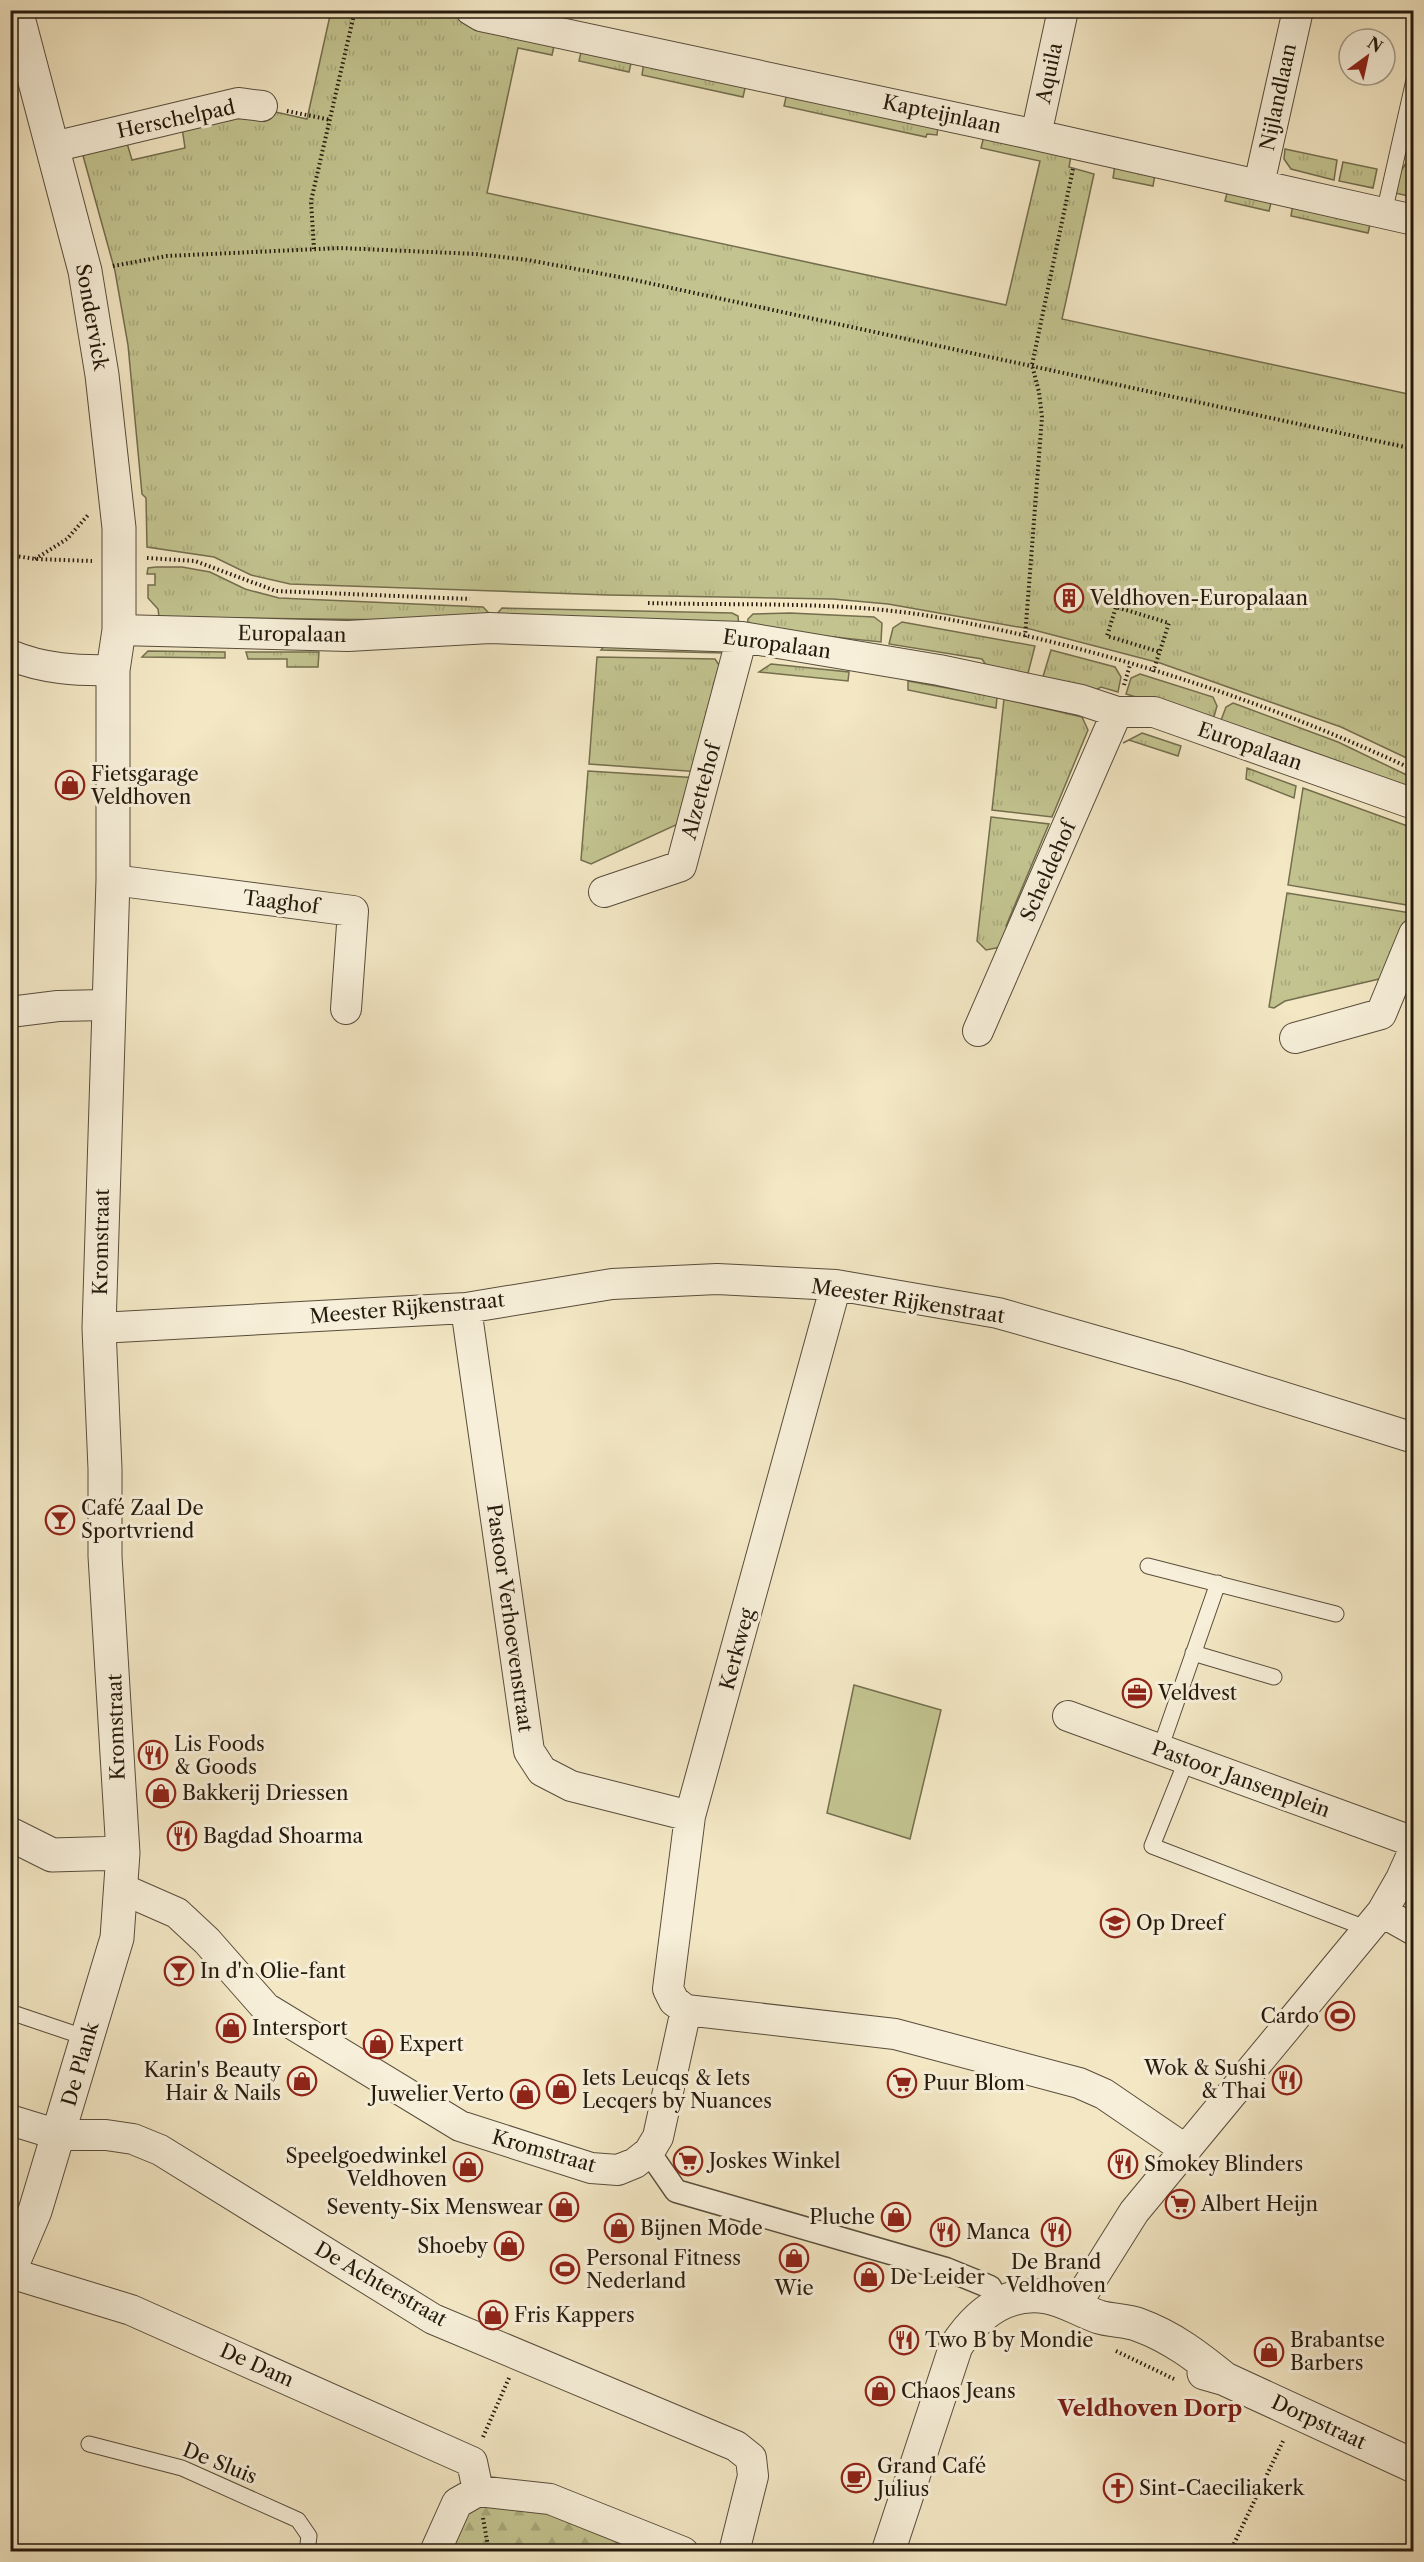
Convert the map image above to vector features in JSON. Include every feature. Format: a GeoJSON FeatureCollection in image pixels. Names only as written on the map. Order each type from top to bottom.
{"type":"FeatureCollection","features":[{"type":"Feature","properties":{"kind":"street","name":"Sondervick"},"geometry":{"type":"LineString","coordinates":[[16,10],[85,271],[102,375],[118,528],[118,630]]}},
{"type":"Feature","properties":{"kind":"street","name":"Kapteijnlaan"},"geometry":{"type":"LineString","coordinates":[[471,10],[491,18],[1036,135],[1413,220]]}},
{"type":"Feature","properties":{"kind":"street","name":"Aquila"},"geometry":{"type":"LineString","coordinates":[[1036,135],[1063,10]]}},
{"type":"Feature","properties":{"kind":"street","name":"Nijlandlaan"},"geometry":{"type":"LineString","coordinates":[[1259,184],[1298,10]]}},
{"type":"Feature","properties":{"kind":"street","name":"Herschelpad"},"geometry":{"type":"LineString","coordinates":[[53,147],[238,103],[262,106]]}},
{"type":"Feature","properties":{"kind":"street","name":"Europalaan"},"geometry":{"type":"LineString","coordinates":[[118,630],[348,636],[490,628],[742,637],[939,670],[1080,700],[1117,712],[1154,712],[1413,804]]}},
{"type":"Feature","properties":{"kind":"street","name":"Kromstraat"},"geometry":{"type":"LineString","coordinates":[[118,630],[113,670],[112,880],[99,1328],[105,1469],[105,1556],[123,1853]]}},
{"type":"Feature","properties":{"kind":"street","name":"Alzettehof"},"geometry":{"type":"LineString","coordinates":[[604,892],[681,866],[742,637]]}},
{"type":"Feature","properties":{"kind":"street"},"geometry":{"type":"LineString","coordinates":[[10,655],[30,663],[83,671],[113,670]]}},
{"type":"Feature","properties":{"kind":"street","name":"Scheldehof"},"geometry":{"type":"LineString","coordinates":[[978,1030],[1117,712]]}},
{"type":"Feature","properties":{"kind":"street","name":"Taaghof"},"geometry":{"type":"LineString","coordinates":[[112,880],[353,911],[346,1009]]}},
{"type":"Feature","properties":{"kind":"street"},"geometry":{"type":"LineString","coordinates":[[1295,1038],[1381,1014],[1413,934]]}},
{"type":"Feature","properties":{"kind":"street"},"geometry":{"type":"LineString","coordinates":[[10,1012],[58,1006],[107,1005]]}},
{"type":"Feature","properties":{"kind":"street","name":"Meester Rijkenstraat"},"geometry":{"type":"LineString","coordinates":[[99,1328],[466,1308],[612,1284],[717,1279],[836,1285],[998,1313],[1180,1365],[1413,1438]]}},
{"type":"Feature","properties":{"kind":"street","name":"Kerkweg"},"geometry":{"type":"LineString","coordinates":[[686,2010],[674,2001],[668,1989],[690,1816],[836,1285]]}},
{"type":"Feature","properties":{"kind":"street","name":"Pastoor Verhoevenstraat"},"geometry":{"type":"LineString","coordinates":[[466,1308],[529,1752],[542,1771],[572,1786],[690,1816]]}},
{"type":"Feature","properties":{"kind":"street","name":"Pastoor Jansenplein"},"geometry":{"type":"LineString","coordinates":[[1068,1716],[1413,1842]]}},
{"type":"Feature","properties":{"kind":"street"},"geometry":{"type":"LineString","coordinates":[[10,1834],[52,1855],[123,1853]]}},
{"type":"Feature","properties":{"kind":"street"},"geometry":{"type":"LineString","coordinates":[[1087,2312],[1134,2212],[1375,1920],[1401,1879],[1413,1850]]}},
{"type":"Feature","properties":{"kind":"street","name":"De Plank"},"geometry":{"type":"LineString","coordinates":[[10,2271],[35,2211],[117,1938],[123,1853]]}},
{"type":"Feature","properties":{"kind":"street","name":"Kromstraat"},"geometry":{"type":"LineString","coordinates":[[120,1888],[177,1913],[207,1941],[266,2008],[460,2126],[591,2168],[618,2170],[635,2163],[649,2152]]}},
{"type":"Feature","properties":{"kind":"street"},"geometry":{"type":"LineString","coordinates":[[1375,1920],[1413,1930]]}},
{"type":"Feature","properties":{"kind":"street"},"geometry":{"type":"LineString","coordinates":[[998,2303],[990,2287],[946,2269],[676,2191],[649,2152],[658,2137],[686,2010],[895,2034],[1078,2083],[1104,2094],[1186,2150]]}},
{"type":"Feature","properties":{"kind":"street","name":"De Achterstraat"},"geometry":{"type":"LineString","coordinates":[[10,2120],[59,2135],[106,2135],[133,2139],[160,2150],[433,2319],[736,2446],[751,2458],[753,2476],[734,2552]]}},
{"type":"Feature","properties":{"kind":"street","name":"De Dam"},"geometry":{"type":"LineString","coordinates":[[10,2271],[131,2310],[290,2379],[475,2476],[550,2499],[683,2552]]}},
{"type":"Feature","properties":{"kind":"street","name":"Dorpstraat"},"geometry":{"type":"LineString","coordinates":[[888,2552],[956,2346],[971,2324],[998,2303],[1024,2296],[1047,2297],[1087,2312],[1128,2343],[1169,2362],[1225,2379],[1413,2466]]}},
{"type":"Feature","properties":{"kind":"street"},"geometry":{"type":"LineString","coordinates":[[435,2552],[457,2503],[475,2476]]}},
{"type":"Feature","properties":{"kind":"lane"},"geometry":{"type":"LineString","coordinates":[[1384,213],[1413,80]]}},
{"type":"Feature","properties":{"kind":"lane"},"geometry":{"type":"LineString","coordinates":[[1148,1566],[1336,1614]]}},
{"type":"Feature","properties":{"kind":"lane"},"geometry":{"type":"LineString","coordinates":[[1218,1584],[1193,1653],[1152,1846],[1375,1920]]}},
{"type":"Feature","properties":{"kind":"lane"},"geometry":{"type":"LineString","coordinates":[[1193,1653],[1274,1677]]}},
{"type":"Feature","properties":{"kind":"lane"},"geometry":{"type":"LineString","coordinates":[[10,2012],[87,2038]]}},
{"type":"Feature","properties":{"kind":"lane","name":"De Sluis"},"geometry":{"type":"LineString","coordinates":[[88,2444],[182,2468],[298,2520],[309,2536],[307,2552]]}},
{"type":"Feature","properties":{"kind":"path"},"geometry":{"type":"LineString","coordinates":[[314,249],[311,201],[355,10]]}},
{"type":"Feature","properties":{"kind":"path","name":"Herschelpad"},"geometry":{"type":"LineString","coordinates":[[262,106],[331,120]]}},
{"type":"Feature","properties":{"kind":"path"},"geometry":{"type":"LineString","coordinates":[[1025,637],[1042,417],[1040,392],[1032,365],[1077,145]]}},
{"type":"Feature","properties":{"kind":"path"},"geometry":{"type":"LineString","coordinates":[[102,268],[167,256],[314,249],[476,254],[528,260],[630,279],[1413,449]]}},
{"type":"Feature","properties":{"kind":"path"},"geometry":{"type":"LineString","coordinates":[[35,560],[67,539],[84,523],[92,508]]}},
{"type":"Feature","properties":{"kind":"path"},"geometry":{"type":"LineString","coordinates":[[1153,672],[1160,652],[1169,623],[1116,607],[1107,636],[1160,652]]}},
{"type":"Feature","properties":{"kind":"path"},"geometry":{"type":"LineString","coordinates":[[475,2476],[519,2355]]}},
{"type":"Feature","properties":{"kind":"path"},"geometry":{"type":"LineString","coordinates":[[1230,2552],[1287,2433]]}},
{"type":"Feature","properties":{"kind":"green space"},"geometry":{"type":"Polygon","coordinates":[[[331,11],[452,11],[460,19],[555,42],[552,55],[518,48],[487,193],[1006,305],[1040,161],[981,148],[984,136],[1071,156],[1069,167],[1094,174],[1062,319],[1413,395],[1413,761],[1341,727],[1160,663],[1030,629],[888,604],[833,599],[608,595],[290,584],[251,575],[214,557],[147,547],[146,498],[142,494],[128,345],[115,271],[82,152],[127,143],[132,160],[185,148],[181,121],[262,109],[307,119],[331,11]]]}},
{"type":"Feature","properties":{"kind":"green space"},"geometry":{"type":"Polygon","coordinates":[[[582,48],[632,59],[629,72],[579,61],[582,48]]]}},
{"type":"Feature","properties":{"kind":"green space"},"geometry":{"type":"Polygon","coordinates":[[[644,62],[746,84],[743,97],[642,75],[644,62]]]}},
{"type":"Feature","properties":{"kind":"green space"},"geometry":{"type":"Polygon","coordinates":[[[787,93],[938,126],[937,135],[927,134],[926,137],[784,106],[787,93]]]}},
{"type":"Feature","properties":{"kind":"green space"},"geometry":{"type":"Polygon","coordinates":[[[1285,149],[1337,160],[1334,180],[1291,169],[1284,159],[1285,149]]]}},
{"type":"Feature","properties":{"kind":"green space"},"geometry":{"type":"Polygon","coordinates":[[[1408,160],[1413,162],[1413,197],[1395,193],[1399,174],[1408,160]]]}},
{"type":"Feature","properties":{"kind":"green space"},"geometry":{"type":"Polygon","coordinates":[[[1343,162],[1377,169],[1373,188],[1339,181],[1343,162]]]}},
{"type":"Feature","properties":{"kind":"green space"},"geometry":{"type":"Polygon","coordinates":[[[1115,165],[1155,174],[1153,186],[1113,178],[1115,165]]]}},
{"type":"Feature","properties":{"kind":"green space"},"geometry":{"type":"Polygon","coordinates":[[[1228,189],[1272,199],[1269,211],[1225,201],[1228,189]]]}},
{"type":"Feature","properties":{"kind":"green space"},"geometry":{"type":"Polygon","coordinates":[[[1293,204],[1371,220],[1368,233],[1291,216],[1293,204]]]}},
{"type":"Feature","properties":{"kind":"green space"},"geometry":{"type":"Polygon","coordinates":[[[182,567],[210,572],[245,589],[279,598],[483,607],[488,612],[488,621],[159,617],[158,609],[148,598],[148,585],[155,585],[155,574],[147,574],[148,568],[182,567]]]}},
{"type":"Feature","properties":{"kind":"green space"},"geometry":{"type":"Polygon","coordinates":[[[502,608],[732,613],[738,616],[739,627],[496,615],[502,608]]]}},
{"type":"Feature","properties":{"kind":"green space"},"geometry":{"type":"Polygon","coordinates":[[[790,613],[874,617],[882,623],[881,642],[747,628],[748,619],[753,614],[790,613]]]}},
{"type":"Feature","properties":{"kind":"green space"},"geometry":{"type":"Polygon","coordinates":[[[902,622],[1035,646],[1027,677],[988,668],[982,659],[889,644],[893,628],[902,622]]]}},
{"type":"Feature","properties":{"kind":"green space"},"geometry":{"type":"Polygon","coordinates":[[[608,642],[720,650],[723,653],[601,650],[608,642]]]}},
{"type":"Feature","properties":{"kind":"green space"},"geometry":{"type":"Polygon","coordinates":[[[1051,650],[1115,667],[1121,677],[1118,692],[1101,687],[1094,691],[1042,680],[1051,650]]]}},
{"type":"Feature","properties":{"kind":"green space"},"geometry":{"type":"Polygon","coordinates":[[[148,651],[225,652],[225,658],[142,657],[148,651]]]}},
{"type":"Feature","properties":{"kind":"green space"},"geometry":{"type":"Polygon","coordinates":[[[246,652],[319,652],[318,667],[287,667],[287,659],[248,659],[246,652]]]}},
{"type":"Feature","properties":{"kind":"green space"},"geometry":{"type":"Polygon","coordinates":[[[597,657],[715,659],[721,668],[701,772],[589,764],[597,657]]]}},
{"type":"Feature","properties":{"kind":"green space"},"geometry":{"type":"Polygon","coordinates":[[[771,664],[849,672],[848,681],[759,672],[771,664]]]}},
{"type":"Feature","properties":{"kind":"green space"},"geometry":{"type":"Polygon","coordinates":[[[1140,674],[1213,697],[1217,706],[1213,720],[1126,694],[1131,678],[1140,674]]]}},
{"type":"Feature","properties":{"kind":"green space"},"geometry":{"type":"Polygon","coordinates":[[[908,681],[997,697],[996,708],[908,690],[908,681]]]}},
{"type":"Feature","properties":{"kind":"green space"},"geometry":{"type":"Polygon","coordinates":[[[1004,699],[1082,717],[1088,730],[1052,817],[992,810],[1004,699]]]}},
{"type":"Feature","properties":{"kind":"green space"},"geometry":{"type":"Polygon","coordinates":[[[1233,703],[1338,742],[1413,778],[1413,792],[1220,723],[1226,707],[1233,703]]]}},
{"type":"Feature","properties":{"kind":"green space"},"geometry":{"type":"Polygon","coordinates":[[[1142,733],[1181,746],[1178,756],[1129,740],[1123,743],[1142,733]]]}},
{"type":"Feature","properties":{"kind":"green space"},"geometry":{"type":"Polygon","coordinates":[[[1247,768],[1296,786],[1294,798],[1246,779],[1247,768]]]}},
{"type":"Feature","properties":{"kind":"green space"},"geometry":{"type":"Polygon","coordinates":[[[588,771],[699,778],[678,824],[591,864],[581,860],[588,771]]]}},
{"type":"Feature","properties":{"kind":"green space"},"geometry":{"type":"Polygon","coordinates":[[[1303,788],[1413,828],[1413,906],[1288,885],[1303,788]]]}},
{"type":"Feature","properties":{"kind":"green space"},"geometry":{"type":"Polygon","coordinates":[[[991,817],[1049,824],[1006,926],[1013,931],[1001,947],[986,950],[977,941],[991,817]]]}},
{"type":"Feature","properties":{"kind":"green space"},"geometry":{"type":"Polygon","coordinates":[[[1287,893],[1411,913],[1387,970],[1379,979],[1285,1001],[1274,1008],[1269,1007],[1287,893]]]}},
{"type":"Feature","properties":{"kind":"green space"},"geometry":{"type":"Polygon","coordinates":[[[854,1685],[941,1710],[910,1839],[827,1813],[854,1685]]]}},
{"type":"Feature","properties":{"kind":"green space"},"geometry":{"type":"Polygon","coordinates":[[[470,2502],[549,2507],[659,2552],[449,2552],[470,2502]]]}},
{"type":"Feature","properties":{"kind":"place","name":"Veldhoven-Europalaan"},"geometry":{"type":"Point","coordinates":[1069,598]}},
{"type":"Feature","properties":{"kind":"place","name":"Fietsgarage Veldhoven"},"geometry":{"type":"Point","coordinates":[70,785]}},
{"type":"Feature","properties":{"kind":"place","name":"Café Zaal De Sportvriend"},"geometry":{"type":"Point","coordinates":[60,1520]}},
{"type":"Feature","properties":{"kind":"place","name":"Veldvest"},"geometry":{"type":"Point","coordinates":[1137,1693]}},
{"type":"Feature","properties":{"kind":"place","name":"Lis Foods & Goods"},"geometry":{"type":"Point","coordinates":[153,1755]}},
{"type":"Feature","properties":{"kind":"place","name":"Bakkerij Driessen"},"geometry":{"type":"Point","coordinates":[161,1793]}},
{"type":"Feature","properties":{"kind":"place","name":"Bagdad Shoarma"},"geometry":{"type":"Point","coordinates":[182,1836]}},
{"type":"Feature","properties":{"kind":"place","name":"Op Dreef"},"geometry":{"type":"Point","coordinates":[1115,1923]}},
{"type":"Feature","properties":{"kind":"place","name":"In d'n Olie-fant"},"geometry":{"type":"Point","coordinates":[179,1971]}},
{"type":"Feature","properties":{"kind":"place","name":"Cardo"},"geometry":{"type":"Point","coordinates":[1340,2016]}},
{"type":"Feature","properties":{"kind":"place","name":"Intersport"},"geometry":{"type":"Point","coordinates":[231,2028]}},
{"type":"Feature","properties":{"kind":"place","name":"Expert"},"geometry":{"type":"Point","coordinates":[378,2044]}},
{"type":"Feature","properties":{"kind":"place","name":"Wok & Sushi & Thai"},"geometry":{"type":"Point","coordinates":[1287,2080]}},
{"type":"Feature","properties":{"kind":"place","name":"Karin's Beauty Hair & Nails"},"geometry":{"type":"Point","coordinates":[302,2081]}},
{"type":"Feature","properties":{"kind":"place","name":"Puur Blom"},"geometry":{"type":"Point","coordinates":[902,2083]}},
{"type":"Feature","properties":{"kind":"place","name":"Iets Leucqs & Iets Lecqers by Nuances"},"geometry":{"type":"Point","coordinates":[561,2089]}},
{"type":"Feature","properties":{"kind":"place","name":"Juwelier Verto"},"geometry":{"type":"Point","coordinates":[525,2094]}},
{"type":"Feature","properties":{"kind":"place","name":"Joskes Winkel"},"geometry":{"type":"Point","coordinates":[688,2161]}},
{"type":"Feature","properties":{"kind":"place","name":"Smokey Blinders"},"geometry":{"type":"Point","coordinates":[1123,2164]}},
{"type":"Feature","properties":{"kind":"place","name":"Speelgoedwinkel Veldhoven"},"geometry":{"type":"Point","coordinates":[468,2167]}},
{"type":"Feature","properties":{"kind":"place","name":"Albert Heijn"},"geometry":{"type":"Point","coordinates":[1180,2204]}},
{"type":"Feature","properties":{"kind":"place","name":"Seventy-Six Menswear"},"geometry":{"type":"Point","coordinates":[564,2207]}},
{"type":"Feature","properties":{"kind":"place","name":"Pluche"},"geometry":{"type":"Point","coordinates":[896,2217]}},
{"type":"Feature","properties":{"kind":"place","name":"Bijnen Mode"},"geometry":{"type":"Point","coordinates":[619,2228]}},
{"type":"Feature","properties":{"kind":"place","name":"Manca"},"geometry":{"type":"Point","coordinates":[945,2232]}},
{"type":"Feature","properties":{"kind":"place","name":"De Brand Veldhoven"},"geometry":{"type":"Point","coordinates":[1056,2232]}},
{"type":"Feature","properties":{"kind":"place","name":"Shoeby"},"geometry":{"type":"Point","coordinates":[509,2246]}},
{"type":"Feature","properties":{"kind":"place","name":"Wie"},"geometry":{"type":"Point","coordinates":[794,2258]}},
{"type":"Feature","properties":{"kind":"place","name":"Personal Fitness Nederland"},"geometry":{"type":"Point","coordinates":[565,2269]}},
{"type":"Feature","properties":{"kind":"place","name":"De Leider"},"geometry":{"type":"Point","coordinates":[869,2277]}},
{"type":"Feature","properties":{"kind":"place","name":"Fris Kappers"},"geometry":{"type":"Point","coordinates":[493,2315]}},
{"type":"Feature","properties":{"kind":"place","name":"Two B by Mondie"},"geometry":{"type":"Point","coordinates":[904,2340]}},
{"type":"Feature","properties":{"kind":"place","name":"Brabantse Barbers"},"geometry":{"type":"Point","coordinates":[1269,2352]}},
{"type":"Feature","properties":{"kind":"place","name":"Chaos Jeans"},"geometry":{"type":"Point","coordinates":[880,2391]}},
{"type":"Feature","properties":{"kind":"place","name":"Grand Café Julius"},"geometry":{"type":"Point","coordinates":[856,2478]}},
{"type":"Feature","properties":{"kind":"place","name":"Sint-Caeciliakerk"},"geometry":{"type":"Point","coordinates":[1118,2488]}},
{"type":"Feature","properties":{"kind":"district","name":"Veldhoven Dorp"},"geometry":{"type":"Point","coordinates":[1150,2408]}}]}
